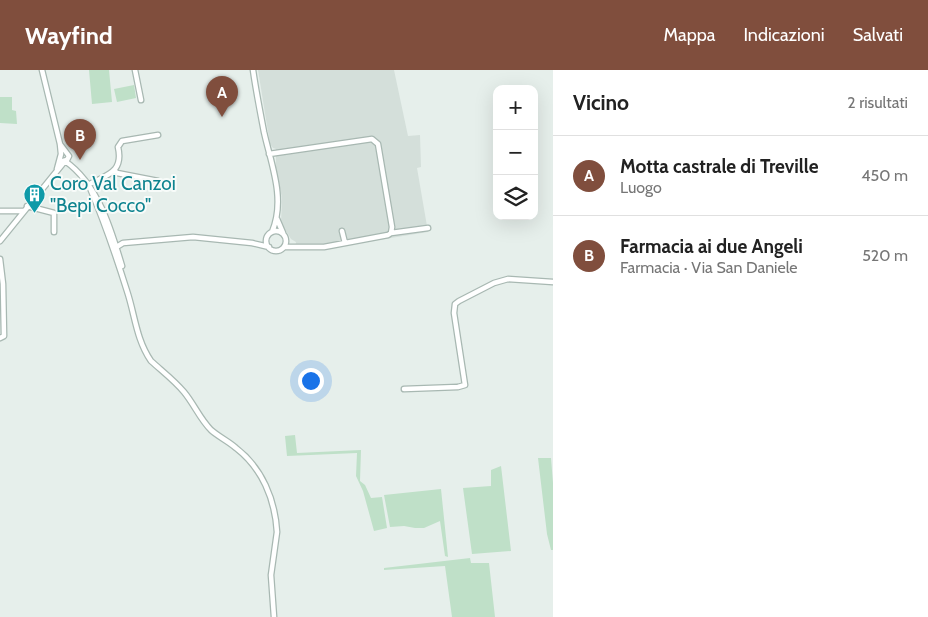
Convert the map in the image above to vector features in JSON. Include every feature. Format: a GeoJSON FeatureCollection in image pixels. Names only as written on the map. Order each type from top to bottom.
{"type":"FeatureCollection","features":[{"type":"Feature","properties":{"kind":"street"},"geometry":{"type":"LineString","coordinates":[[42,70],[64,157],[97,196],[113,237],[141,344],[151,360],[186,394],[202,419],[213,431],[246,456],[266,484],[274,508],[277,532],[271,575],[274,617]]}},
{"type":"Feature","properties":{"kind":"street"},"geometry":{"type":"LineString","coordinates":[[135,70],[141,100]]}},
{"type":"Feature","properties":{"kind":"street"},"geometry":{"type":"LineString","coordinates":[[252,243],[260,242],[267,238],[272,232],[277,219],[277,188],[268,154],[253,70]]}},
{"type":"Feature","properties":{"kind":"street"},"geometry":{"type":"LineString","coordinates":[[89,187],[115,171],[120,159],[118,148],[122,141],[158,135]]}},
{"type":"Feature","properties":{"kind":"street"},"geometry":{"type":"LineString","coordinates":[[268,154],[368,138],[375,140],[380,154],[392,227],[391,233]]}},
{"type":"Feature","properties":{"kind":"street"},"geometry":{"type":"LineString","coordinates":[[0,241],[57,169],[64,157]]}},
{"type":"Feature","properties":{"kind":"street"},"geometry":{"type":"LineString","coordinates":[[115,171],[158,181]]}},
{"type":"Feature","properties":{"kind":"street"},"geometry":{"type":"LineString","coordinates":[[89,187],[118,258]]}},
{"type":"Feature","properties":{"kind":"street"},"geometry":{"type":"LineString","coordinates":[[27,206],[54,213],[54,232]]}},
{"type":"Feature","properties":{"kind":"street"},"geometry":{"type":"LineString","coordinates":[[0,211],[23,211]]}},
{"type":"Feature","properties":{"kind":"street"},"geometry":{"type":"LineString","coordinates":[[277,219],[286,239],[299,246]]}},
{"type":"Feature","properties":{"kind":"street"},"geometry":{"type":"LineString","coordinates":[[116,247],[192,237],[252,243],[278,250],[284,247],[299,246],[324,247],[391,233],[428,228]]}},
{"type":"Feature","properties":{"kind":"street"},"geometry":{"type":"LineString","coordinates":[[272,232],[278,231],[283,233]]}},
{"type":"Feature","properties":{"kind":"street"},"geometry":{"type":"LineString","coordinates":[[342,231],[345,243]]}},
{"type":"Feature","properties":{"kind":"street"},"geometry":{"type":"LineString","coordinates":[[107,233],[109,233],[116,247]]}},
{"type":"Feature","properties":{"kind":"street"},"geometry":{"type":"LineString","coordinates":[[113,237],[123,245]]}},
{"type":"Feature","properties":{"kind":"street"},"geometry":{"type":"LineString","coordinates":[[267,238],[269,248]]}},
{"type":"Feature","properties":{"kind":"street"},"geometry":{"type":"LineString","coordinates":[[284,247],[286,239]]}},
{"type":"Feature","properties":{"kind":"street"},"geometry":{"type":"LineString","coordinates":[[118,258],[123,245]]}},
{"type":"Feature","properties":{"kind":"street"},"geometry":{"type":"LineString","coordinates":[[0,259],[3,284],[4,336],[0,338]]}},
{"type":"Feature","properties":{"kind":"street"},"geometry":{"type":"LineString","coordinates":[[404,389],[458,387],[465,385],[454,313],[454,306],[458,301],[494,283],[508,279],[553,282]]}},
{"type":"Feature","properties":{"kind":"shaded area"},"geometry":{"type":"Polygon","coordinates":[[[258,70],[394,70],[408,136],[420,135],[421,167],[417,168],[428,232],[322,249],[295,248],[296,242],[291,239],[281,223],[282,198],[276,168],[276,149],[270,144],[258,70]]]}},
{"type":"Feature","properties":{"kind":"green space"},"geometry":{"type":"Polygon","coordinates":[[[89,70],[109,70],[112,102],[92,104],[89,70]]]}},
{"type":"Feature","properties":{"kind":"green space"},"geometry":{"type":"Polygon","coordinates":[[[134,85],[136,98],[117,102],[114,89],[134,85]]]}},
{"type":"Feature","properties":{"kind":"green space"},"geometry":{"type":"Polygon","coordinates":[[[0,97],[12,97],[12,110],[16,111],[17,124],[0,123],[0,97]]]}},
{"type":"Feature","properties":{"kind":"green space"},"geometry":{"type":"Polygon","coordinates":[[[295,435],[297,453],[361,450],[360,481],[365,485],[371,498],[382,497],[387,528],[374,531],[363,491],[356,476],[357,453],[287,456],[285,436],[295,435]]]}},
{"type":"Feature","properties":{"kind":"green space"},"geometry":{"type":"Polygon","coordinates":[[[538,458],[551,458],[553,550],[551,550],[547,534],[538,458]]]}},
{"type":"Feature","properties":{"kind":"green space"},"geometry":{"type":"Polygon","coordinates":[[[501,466],[511,551],[472,554],[463,488],[491,486],[491,470],[501,466]]]}},
{"type":"Feature","properties":{"kind":"green space"},"geometry":{"type":"Polygon","coordinates":[[[441,489],[448,557],[445,556],[440,521],[424,528],[390,527],[384,495],[441,489]]]}},
{"type":"Feature","properties":{"kind":"green space"},"geometry":{"type":"Polygon","coordinates":[[[470,558],[471,563],[489,563],[495,617],[452,617],[445,566],[384,570],[384,568],[470,558]]]}},
{"type":"Feature","properties":{"kind":"place","name":"Motta castrale di Treville"},"geometry":{"type":"Point","coordinates":[222,117]}},
{"type":"Feature","properties":{"kind":"place","name":"Farmacia ai due Angeli"},"geometry":{"type":"Point","coordinates":[80,160]}},
{"type":"Feature","properties":{"kind":"place","name":"Coro Val Canzoi \"Bepi Cocco\""},"geometry":{"type":"Point","coordinates":[34,213]}}]}
